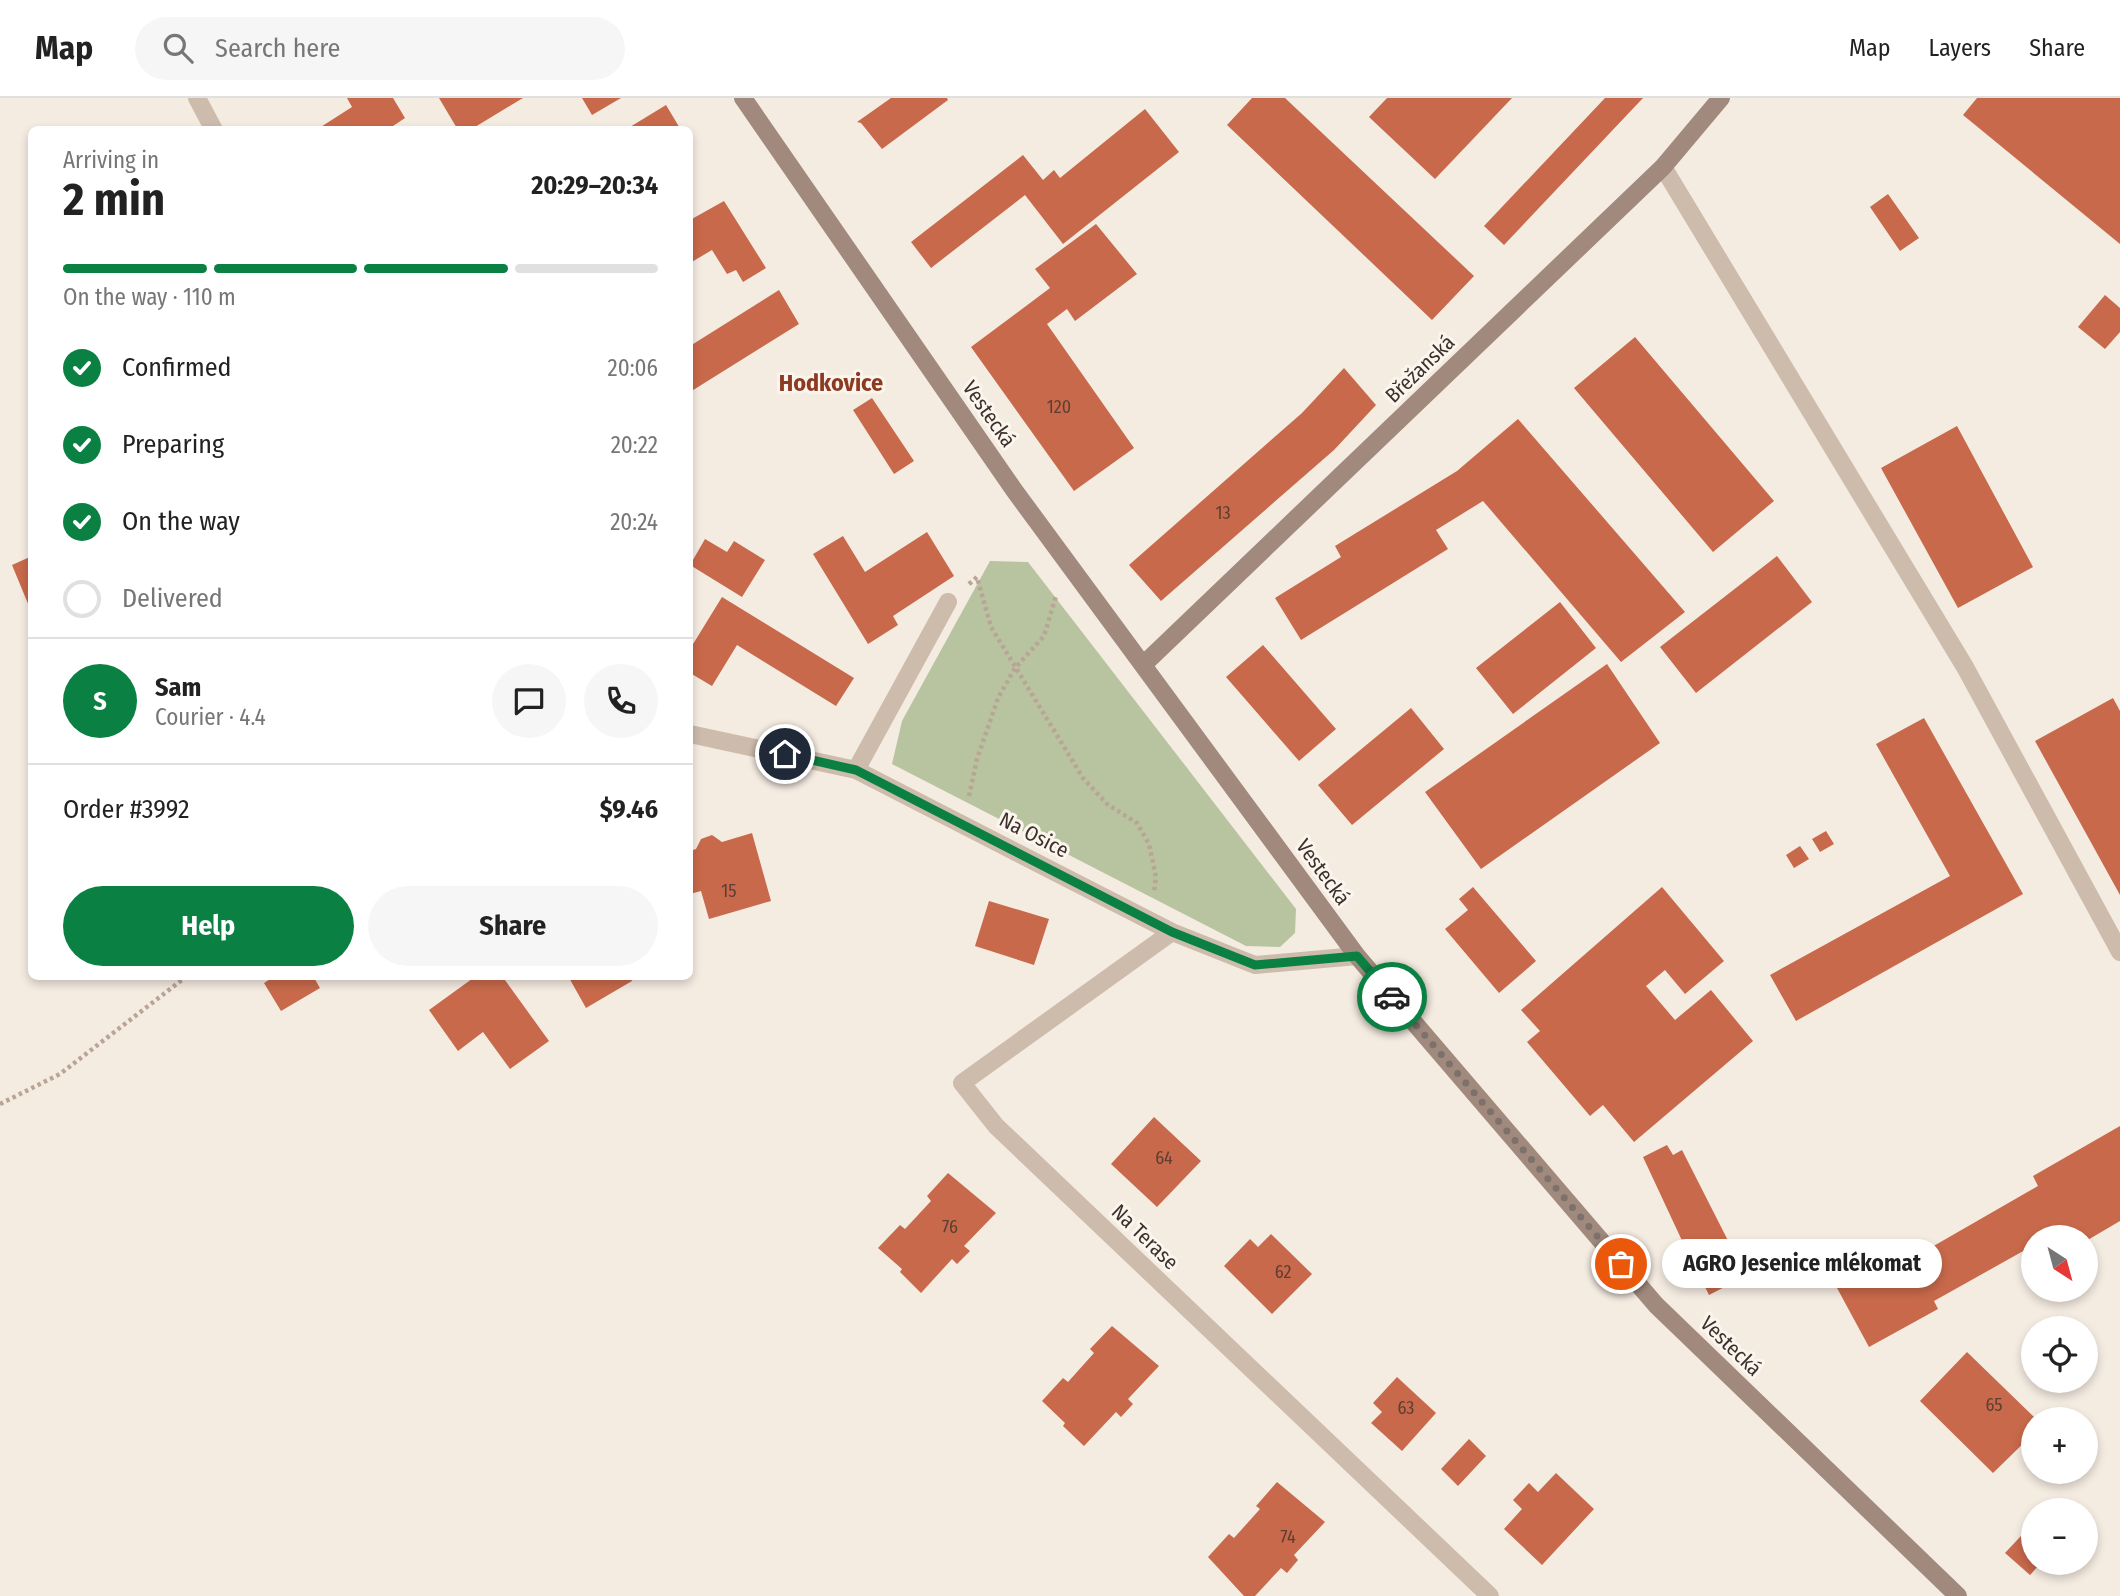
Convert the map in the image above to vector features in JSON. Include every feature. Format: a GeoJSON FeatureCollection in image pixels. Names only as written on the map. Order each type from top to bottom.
{"type":"FeatureCollection","features":[{"type":"Feature","properties":{"kind":"street"},"geometry":{"type":"LineString","coordinates":[[197,98],[212,126]]}},
{"type":"Feature","properties":{"kind":"street","name":"Vestecká"},"geometry":{"type":"LineString","coordinates":[[743,98],[1067,563],[1357,956],[1656,1305],[1958,1596]]}},
{"type":"Feature","properties":{"kind":"street","name":"Břežanská"},"geometry":{"type":"LineString","coordinates":[[1143,665],[1663,167],[1721,98]]}},
{"type":"Feature","properties":{"kind":"street"},"geometry":{"type":"LineString","coordinates":[[1663,167],[1965,667],[2120,952]]}},
{"type":"Feature","properties":{"kind":"street"},"geometry":{"type":"LineString","coordinates":[[856,770],[948,601]]}},
{"type":"Feature","properties":{"kind":"street","name":"Na Osice"},"geometry":{"type":"LineString","coordinates":[[693,735],[856,770],[1172,932],[1255,965],[1357,956]]}},
{"type":"Feature","properties":{"kind":"street","name":"Na Terase"},"geometry":{"type":"LineString","coordinates":[[1172,932],[962,1083],[996,1126],[1490,1596]]}},
{"type":"Feature","properties":{"kind":"path"},"geometry":{"type":"LineString","coordinates":[[963,824],[981,746],[998,698],[1015,668],[1044,636],[1067,563]]}},
{"type":"Feature","properties":{"kind":"path"},"geometry":{"type":"LineString","coordinates":[[948,601],[977,577],[991,627],[1083,778],[1107,804],[1136,823],[1149,844],[1157,877],[1148,920]]}},
{"type":"Feature","properties":{"kind":"path"},"geometry":{"type":"LineString","coordinates":[[0,1104],[60,1074],[182,980]]}},
{"type":"Feature","properties":{"kind":"green space"},"geometry":{"type":"Polygon","coordinates":[[[990,561],[1028,562],[1296,909],[1295,933],[1280,947],[1246,946],[892,764],[902,721],[990,561]]]}},
{"type":"Feature","properties":{"kind":"building"},"geometry":{"type":"Polygon","coordinates":[[[347,98],[393,98],[405,118],[393,126],[322,126],[352,107],[347,98]]]}},
{"type":"Feature","properties":{"kind":"building"},"geometry":{"type":"Polygon","coordinates":[[[439,98],[523,98],[477,126],[456,126],[439,98]]]}},
{"type":"Feature","properties":{"kind":"building"},"geometry":{"type":"Polygon","coordinates":[[[582,98],[621,98],[592,115],[582,98]]]}},
{"type":"Feature","properties":{"kind":"building"},"geometry":{"type":"Polygon","coordinates":[[[891,98],[948,100],[882,149],[861,123],[857,122],[891,98]]]}},
{"type":"Feature","properties":{"kind":"building"},"geometry":{"type":"Polygon","coordinates":[[[1252,98],[1285,98],[1474,276],[1432,320],[1227,125],[1252,98]]]}},
{"type":"Feature","properties":{"kind":"building"},"geometry":{"type":"Polygon","coordinates":[[[1387,98],[1512,98],[1435,179],[1369,117],[1387,98]]]}},
{"type":"Feature","properties":{"kind":"building"},"geometry":{"type":"Polygon","coordinates":[[[1605,98],[1643,98],[1504,245],[1484,226],[1605,98]]]}},
{"type":"Feature","properties":{"kind":"building"},"geometry":{"type":"Polygon","coordinates":[[[1977,98],[2120,98],[2120,244],[1963,115],[1977,98]]]}},
{"type":"Feature","properties":{"kind":"building"},"geometry":{"type":"Polygon","coordinates":[[[666,105],[679,126],[632,126],[666,105]]]}},
{"type":"Feature","properties":{"kind":"building"},"geometry":{"type":"Polygon","coordinates":[[[1145,109],[1179,152],[1063,244],[1025,195],[931,268],[911,242],[1023,155],[1043,180],[1054,170],[1060,178],[1145,109]]]}},
{"type":"Feature","properties":{"kind":"building"},"geometry":{"type":"Polygon","coordinates":[[[1888,194],[1919,238],[1900,251],[1870,207],[1888,194]]]}},
{"type":"Feature","properties":{"kind":"building"},"geometry":{"type":"Polygon","coordinates":[[[724,201],[766,268],[743,282],[736,270],[727,274],[712,250],[693,261],[693,218],[724,201]]]}},
{"type":"Feature","properties":{"kind":"building"},"geometry":{"type":"Polygon","coordinates":[[[1096,224],[1137,274],[1075,321],[1067,309],[1047,324],[1134,448],[1074,491],[971,347],[1050,288],[1035,269],[1096,224]]]}},
{"type":"Feature","properties":{"kind":"building"},"geometry":{"type":"Polygon","coordinates":[[[779,290],[799,324],[693,390],[693,344],[779,290]]]}},
{"type":"Feature","properties":{"kind":"building"},"geometry":{"type":"Polygon","coordinates":[[[2105,295],[2120,308],[2120,332],[2105,349],[2078,327],[2105,295]]]}},
{"type":"Feature","properties":{"kind":"building"},"geometry":{"type":"Polygon","coordinates":[[[1635,337],[1774,501],[1713,552],[1574,388],[1635,337]]]}},
{"type":"Feature","properties":{"kind":"building"},"geometry":{"type":"Polygon","coordinates":[[[1344,368],[1376,405],[1334,450],[1161,601],[1129,565],[1302,413],[1344,368]]]}},
{"type":"Feature","properties":{"kind":"building"},"geometry":{"type":"Polygon","coordinates":[[[872,398],[914,461],[894,474],[853,410],[872,398]]]}},
{"type":"Feature","properties":{"kind":"building"},"geometry":{"type":"Polygon","coordinates":[[[1518,419],[1685,612],[1621,662],[1483,501],[1436,530],[1448,549],[1301,640],[1275,598],[1341,557],[1335,546],[1457,471],[1518,419]]]}},
{"type":"Feature","properties":{"kind":"building"},"geometry":{"type":"Polygon","coordinates":[[[1957,426],[2033,567],[1958,608],[1881,468],[1957,426]]]}},
{"type":"Feature","properties":{"kind":"building"},"geometry":{"type":"Polygon","coordinates":[[[927,532],[954,576],[893,616],[898,625],[868,644],[813,554],[843,536],[865,572],[927,532]]]}},
{"type":"Feature","properties":{"kind":"building"},"geometry":{"type":"Polygon","coordinates":[[[705,539],[727,552],[734,541],[765,560],[742,597],[693,567],[693,560],[705,539]]]}},
{"type":"Feature","properties":{"kind":"building"},"geometry":{"type":"Polygon","coordinates":[[[1777,556],[1812,602],[1696,693],[1660,647],[1777,556]]]}},
{"type":"Feature","properties":{"kind":"building"},"geometry":{"type":"Polygon","coordinates":[[[28,558],[28,604],[12,565],[28,558]]]}},
{"type":"Feature","properties":{"kind":"building"},"geometry":{"type":"Polygon","coordinates":[[[722,597],[854,678],[836,706],[737,645],[712,686],[693,675],[693,644],[722,597]]]}},
{"type":"Feature","properties":{"kind":"building"},"geometry":{"type":"Polygon","coordinates":[[[1560,602],[1596,648],[1513,714],[1476,668],[1560,602]]]}},
{"type":"Feature","properties":{"kind":"building"},"geometry":{"type":"Polygon","coordinates":[[[1263,645],[1336,729],[1299,761],[1226,677],[1263,645]]]}},
{"type":"Feature","properties":{"kind":"building"},"geometry":{"type":"Polygon","coordinates":[[[1607,664],[1660,743],[1481,869],[1425,792],[1607,664]]]}},
{"type":"Feature","properties":{"kind":"building"},"geometry":{"type":"Polygon","coordinates":[[[2113,698],[2120,711],[2120,895],[2035,741],[2113,698]]]}},
{"type":"Feature","properties":{"kind":"building"},"geometry":{"type":"Polygon","coordinates":[[[1411,708],[1444,749],[1352,825],[1318,785],[1411,708]]]}},
{"type":"Feature","properties":{"kind":"building"},"geometry":{"type":"Polygon","coordinates":[[[1924,718],[2023,894],[1796,1021],[1770,975],[1950,876],[1876,744],[1924,718]]]}},
{"type":"Feature","properties":{"kind":"building"},"geometry":{"type":"Polygon","coordinates":[[[1826,831],[1834,844],[1820,852],[1812,839],[1826,831]]]}},
{"type":"Feature","properties":{"kind":"building"},"geometry":{"type":"Polygon","coordinates":[[[752,833],[771,901],[709,919],[701,891],[693,893],[693,850],[701,839],[712,835],[722,842],[752,833]]]}},
{"type":"Feature","properties":{"kind":"building"},"geometry":{"type":"Polygon","coordinates":[[[1800,846],[1809,859],[1794,868],[1786,855],[1800,846]]]}},
{"type":"Feature","properties":{"kind":"building"},"geometry":{"type":"Polygon","coordinates":[[[1473,887],[1536,961],[1499,993],[1445,929],[1468,910],[1459,899],[1473,887]]]}},
{"type":"Feature","properties":{"kind":"building"},"geometry":{"type":"Polygon","coordinates":[[[1662,887],[1724,961],[1685,994],[1665,970],[1646,986],[1675,1020],[1711,990],[1753,1041],[1634,1142],[1603,1105],[1590,1116],[1527,1042],[1540,1031],[1521,1010],[1662,887]]]}},
{"type":"Feature","properties":{"kind":"building"},"geometry":{"type":"Polygon","coordinates":[[[989,901],[1049,919],[1034,965],[975,946],[989,901]]]}},
{"type":"Feature","properties":{"kind":"building"},"geometry":{"type":"Polygon","coordinates":[[[269,980],[315,980],[320,988],[281,1011],[264,983],[269,980]]]}},
{"type":"Feature","properties":{"kind":"building"},"geometry":{"type":"Polygon","coordinates":[[[470,980],[505,980],[549,1041],[510,1069],[483,1032],[458,1051],[429,1010],[470,980]]]}},
{"type":"Feature","properties":{"kind":"building"},"geometry":{"type":"Polygon","coordinates":[[[570,980],[631,980],[632,981],[586,1008],[570,980]]]}},
{"type":"Feature","properties":{"kind":"building"},"geometry":{"type":"Polygon","coordinates":[[[1154,1117],[1201,1161],[1157,1207],[1111,1164],[1154,1117]]]}},
{"type":"Feature","properties":{"kind":"building"},"geometry":{"type":"Polygon","coordinates":[[[2120,1126],[2120,1221],[2098,1234],[2098,1225],[2021,1225],[2021,1252],[1934,1301],[1938,1309],[1869,1347],[1837,1288],[1905,1250],[1911,1259],[2038,1186],[2033,1176],[2120,1126]]]}},
{"type":"Feature","properties":{"kind":"building"},"geometry":{"type":"Polygon","coordinates":[[[1667,1145],[1673,1155],[1682,1150],[1746,1276],[1709,1295],[1697,1271],[1680,1279],[1668,1255],[1685,1247],[1643,1157],[1667,1145]]]}},
{"type":"Feature","properties":{"kind":"building"},"geometry":{"type":"Polygon","coordinates":[[[948,1173],[996,1213],[964,1246],[970,1251],[957,1264],[952,1259],[921,1293],[900,1272],[902,1269],[878,1248],[900,1225],[905,1229],[931,1201],[927,1196],[948,1173]]]}},
{"type":"Feature","properties":{"kind":"building"},"geometry":{"type":"Polygon","coordinates":[[[1271,1234],[1312,1274],[1272,1314],[1224,1266],[1250,1239],[1258,1247],[1271,1234]]]}},
{"type":"Feature","properties":{"kind":"building"},"geometry":{"type":"Polygon","coordinates":[[[1112,1326],[1159,1366],[1128,1399],[1133,1404],[1121,1417],[1116,1412],[1084,1446],[1042,1401],[1063,1378],[1068,1382],[1094,1353],[1090,1349],[1112,1326]]]}},
{"type":"Feature","properties":{"kind":"building"},"geometry":{"type":"Polygon","coordinates":[[[1967,1352],[2024,1407],[2021,1407],[2021,1446],[1993,1473],[1920,1401],[1967,1352]]]}},
{"type":"Feature","properties":{"kind":"building"},"geometry":{"type":"Polygon","coordinates":[[[1397,1377],[1436,1413],[1402,1451],[1371,1423],[1382,1412],[1373,1403],[1397,1377]]]}},
{"type":"Feature","properties":{"kind":"building"},"geometry":{"type":"Polygon","coordinates":[[[1469,1439],[1486,1456],[1458,1486],[1441,1469],[1469,1439]]]}},
{"type":"Feature","properties":{"kind":"building"},"geometry":{"type":"Polygon","coordinates":[[[1556,1473],[1594,1509],[1542,1565],[1504,1529],[1522,1509],[1513,1500],[1529,1483],[1538,1492],[1556,1473]]]}},
{"type":"Feature","properties":{"kind":"building"},"geometry":{"type":"Polygon","coordinates":[[[1277,1482],[1325,1522],[1294,1555],[1298,1560],[1287,1573],[1281,1568],[1255,1596],[1244,1596],[1208,1557],[1229,1534],[1234,1538],[1260,1509],[1256,1506],[1277,1482]]]}},
{"type":"Feature","properties":{"kind":"building"},"geometry":{"type":"Polygon","coordinates":[[[2021,1536],[2021,1567],[2005,1553],[2021,1536]]]}},
{"type":"Feature","properties":{"kind":"way so far"},"geometry":{"type":"LineString","coordinates":[[1392,997],[1621,1264]]}},
{"type":"Feature","properties":{"kind":"place","name":"AGRO Jesenice mlékomat"},"geometry":{"type":"Point","coordinates":[1621,1264]}},
{"type":"Feature","properties":{"kind":"district","name":"Hodkovice"},"geometry":{"type":"Point","coordinates":[831,383]}},
{"type":"Feature","properties":{"kind":"route"},"geometry":{"type":"LineString","coordinates":[[785,754],[856,770],[1172,932],[1255,965],[1357,956],[1392,997]]}}]}
